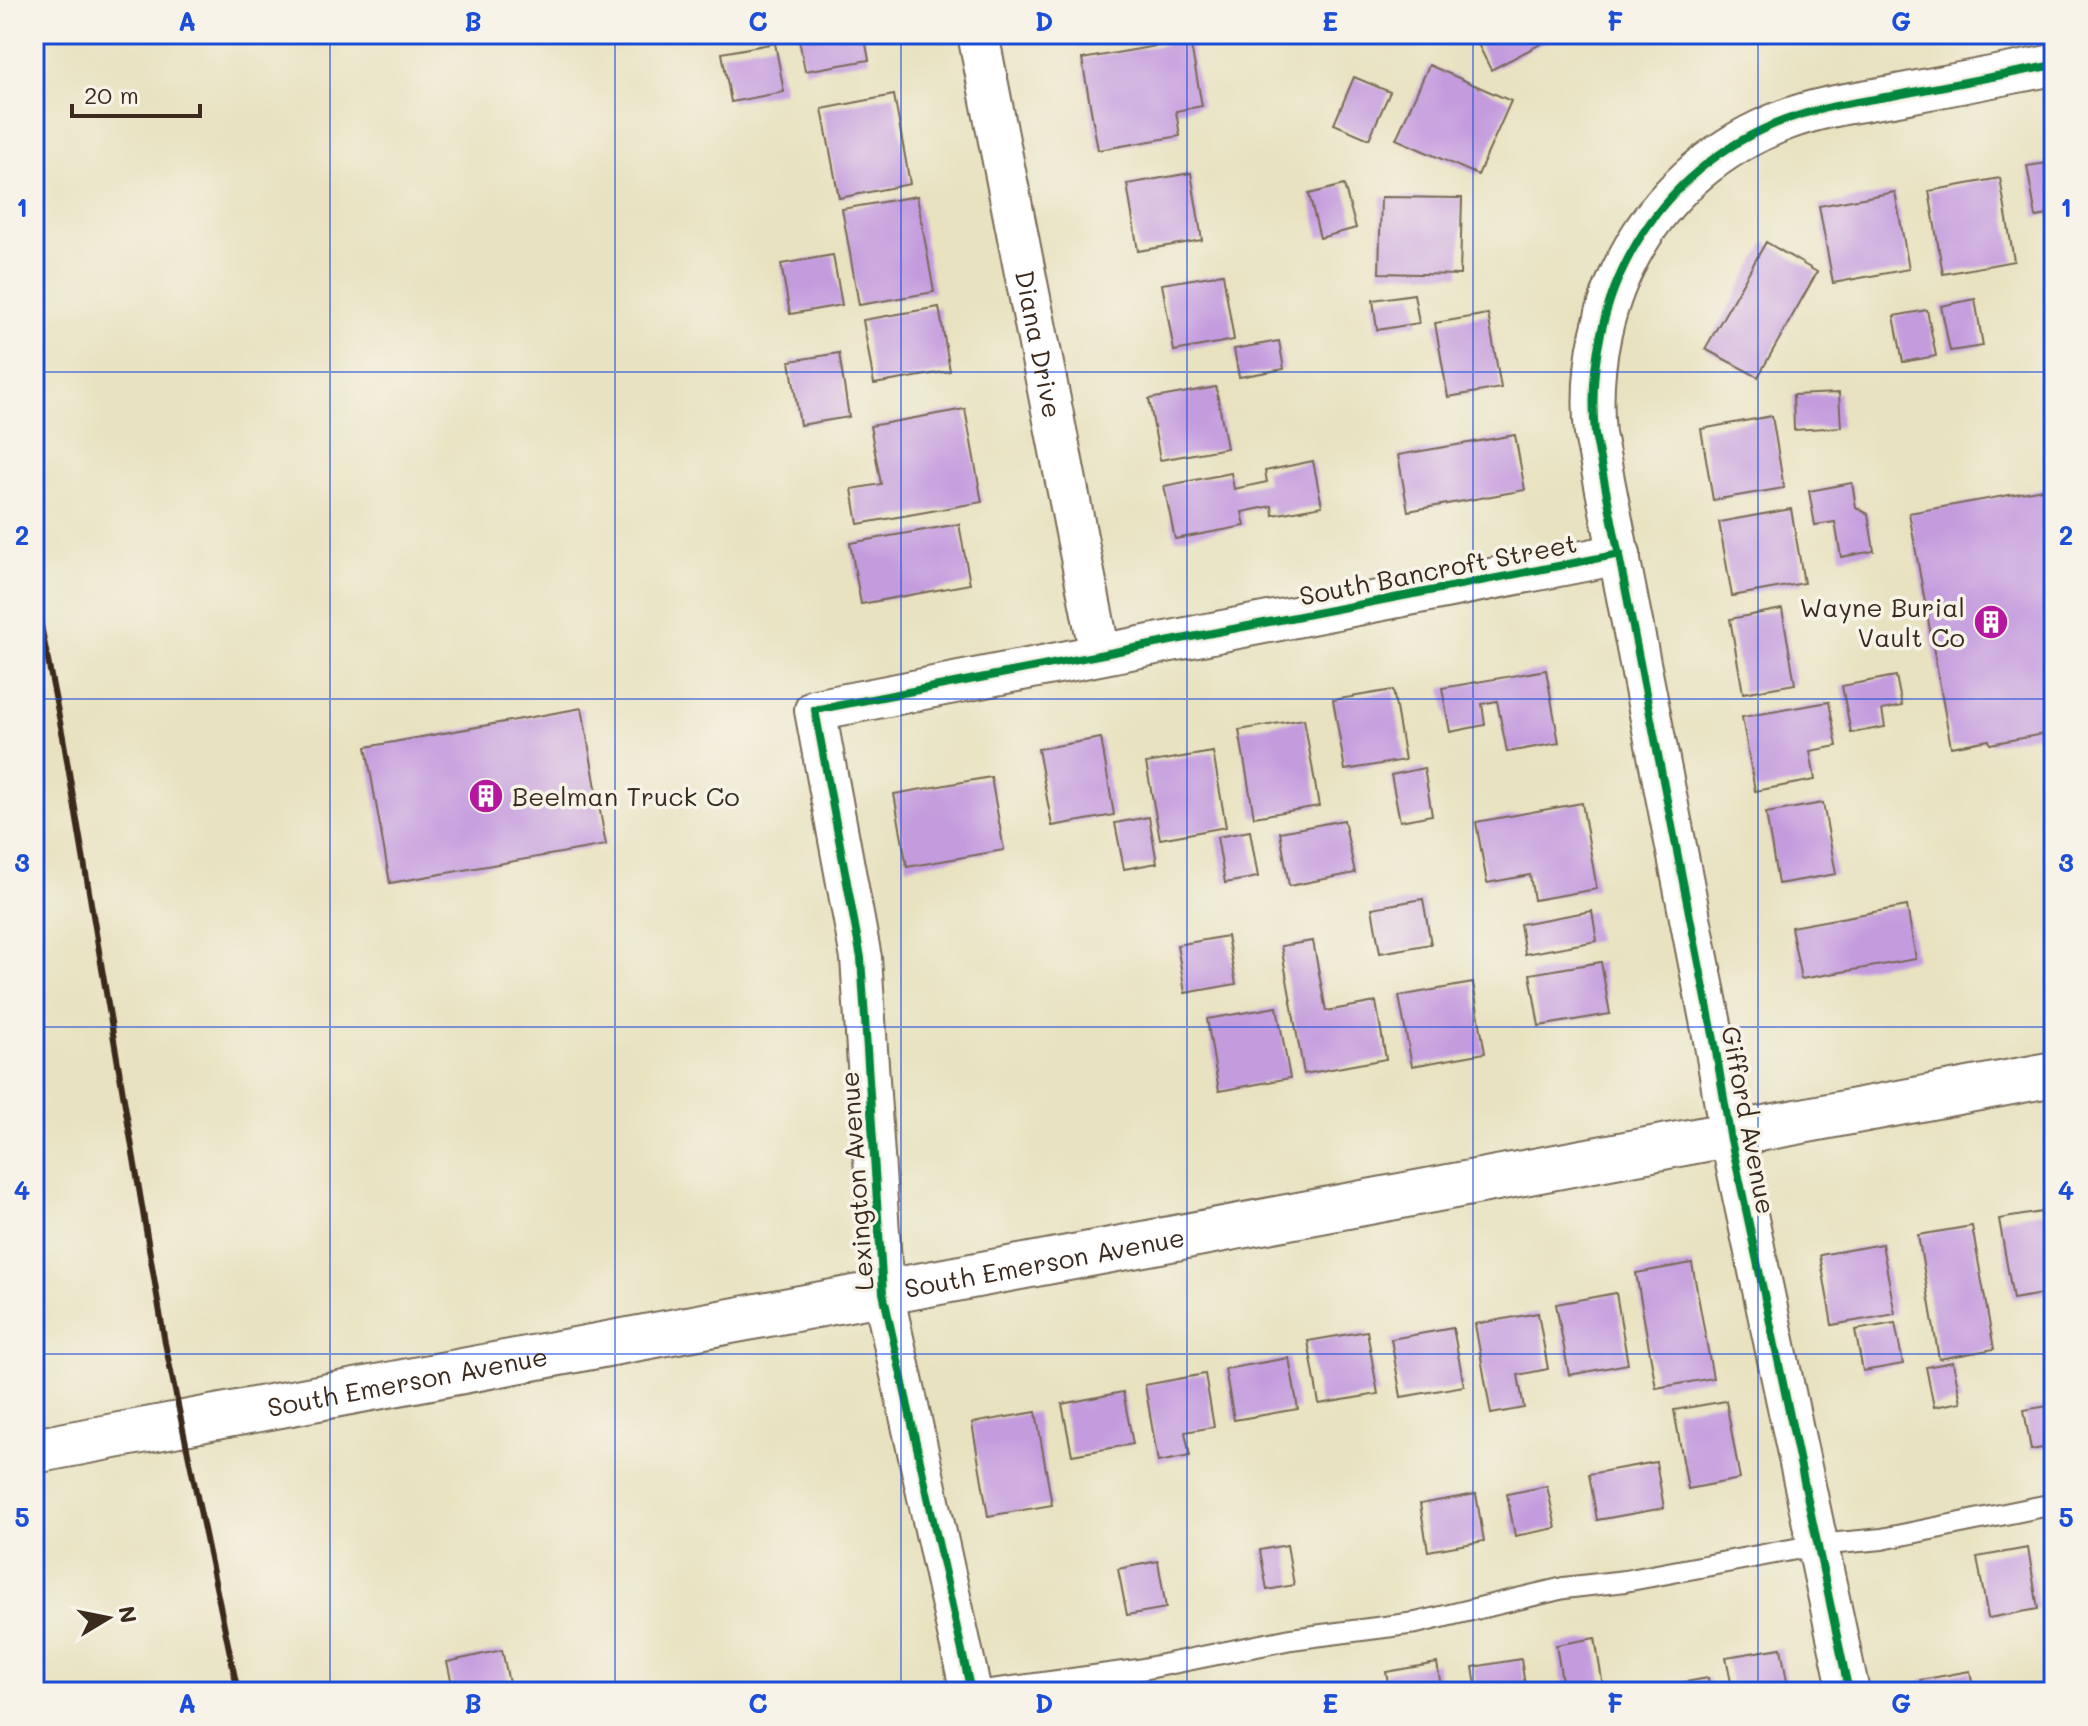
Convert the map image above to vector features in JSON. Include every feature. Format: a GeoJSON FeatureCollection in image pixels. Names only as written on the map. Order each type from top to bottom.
{"type":"FeatureCollection","features":[{"type":"Feature","properties":{"kind":"main road","name":"South Emerson Avenue"},"geometry":{"type":"LineString","coordinates":[[34,1451],[2054,1074]]}},
{"type":"Feature","properties":{"kind":"street","name":"Diana Drive"},"geometry":{"type":"LineString","coordinates":[[978,34],[1100,654]]}},
{"type":"Feature","properties":{"kind":"street"},"geometry":{"type":"LineString","coordinates":[[1620,554],[1595,434],[1593,399],[1596,357],[1609,300],[1623,268],[1646,228],[1672,195],[1697,171],[1735,144],[1798,115],[2054,65]]}},
{"type":"Feature","properties":{"kind":"street","name":"South Bancroft Street"},"geometry":{"type":"LineString","coordinates":[[815,710],[1620,554]]}},
{"type":"Feature","properties":{"kind":"street","name":"Gifford Avenue"},"geometry":{"type":"LineString","coordinates":[[1620,554],[1730,1135],[1849,1692]]}},
{"type":"Feature","properties":{"kind":"street","name":"Lexington Avenue"},"geometry":{"type":"LineString","coordinates":[[815,710],[861,958],[883,1293],[973,1692]]}},
{"type":"Feature","properties":{"kind":"lane"},"geometry":{"type":"LineString","coordinates":[[973,1692],[1138,1670],[1291,1639],[1416,1623],[1564,1588],[1625,1581],[1817,1545],[1882,1539],[2054,1504]]}},
{"type":"Feature","properties":{"kind":"building"},"geometry":{"type":"Polygon","coordinates":[[[798,34],[864,34],[869,60],[805,71],[798,34]]]}},
{"type":"Feature","properties":{"kind":"building"},"geometry":{"type":"Polygon","coordinates":[[[1075,34],[1144,34],[1144,36],[1077,47],[1075,34]]]}},
{"type":"Feature","properties":{"kind":"building"},"geometry":{"type":"Polygon","coordinates":[[[1473,34],[1555,34],[1556,36],[1491,70],[1473,34]]]}},
{"type":"Feature","properties":{"kind":"building"},"geometry":{"type":"Polygon","coordinates":[[[1190,40],[1202,106],[1176,111],[1180,136],[1098,150],[1082,59],[1190,40]]]}},
{"type":"Feature","properties":{"kind":"building"},"geometry":{"type":"Polygon","coordinates":[[[775,43],[784,92],[731,102],[722,53],[775,43]]]}},
{"type":"Feature","properties":{"kind":"building"},"geometry":{"type":"Polygon","coordinates":[[[1429,65],[1511,101],[1478,175],[1396,139],[1429,65]]]}},
{"type":"Feature","properties":{"kind":"building"},"geometry":{"type":"Polygon","coordinates":[[[1354,77],[1390,92],[1369,139],[1334,124],[1354,77]]]}},
{"type":"Feature","properties":{"kind":"building"},"geometry":{"type":"Polygon","coordinates":[[[894,95],[910,184],[839,198],[822,109],[894,95]]]}},
{"type":"Feature","properties":{"kind":"building"},"geometry":{"type":"Polygon","coordinates":[[[2054,162],[2054,214],[2036,217],[2027,166],[2054,162]]]}},
{"type":"Feature","properties":{"kind":"building"},"geometry":{"type":"Polygon","coordinates":[[[1191,173],[1202,240],[1138,251],[1127,184],[1191,173]]]}},
{"type":"Feature","properties":{"kind":"building"},"geometry":{"type":"Polygon","coordinates":[[[2000,178],[2014,261],[1943,274],[1929,191],[2000,178]]]}},
{"type":"Feature","properties":{"kind":"building"},"geometry":{"type":"Polygon","coordinates":[[[1344,185],[1356,228],[1320,238],[1309,194],[1344,185]]]}},
{"type":"Feature","properties":{"kind":"building"},"geometry":{"type":"Polygon","coordinates":[[[1895,192],[1909,269],[1833,283],[1819,206],[1895,192]]]}},
{"type":"Feature","properties":{"kind":"building"},"geometry":{"type":"Polygon","coordinates":[[[917,196],[934,292],[859,305],[842,209],[917,196]]]}},
{"type":"Feature","properties":{"kind":"building"},"geometry":{"type":"Polygon","coordinates":[[[1381,197],[1462,198],[1460,275],[1379,273],[1381,197]]]}},
{"type":"Feature","properties":{"kind":"building"},"geometry":{"type":"Polygon","coordinates":[[[1766,242],[1817,272],[1758,377],[1705,349],[1766,242]]]}},
{"type":"Feature","properties":{"kind":"building"},"geometry":{"type":"Polygon","coordinates":[[[833,255],[842,305],[790,314],[781,264],[833,255]]]}},
{"type":"Feature","properties":{"kind":"building"},"geometry":{"type":"Polygon","coordinates":[[[1223,274],[1234,340],[1174,351],[1162,284],[1223,274]]]}},
{"type":"Feature","properties":{"kind":"building"},"geometry":{"type":"Polygon","coordinates":[[[1414,294],[1419,323],[1377,330],[1373,300],[1414,294]]]}},
{"type":"Feature","properties":{"kind":"building"},"geometry":{"type":"Polygon","coordinates":[[[1975,299],[1983,346],[1950,351],[1941,306],[1975,299]]]}},
{"type":"Feature","properties":{"kind":"building"},"geometry":{"type":"Polygon","coordinates":[[[939,307],[950,371],[874,384],[863,320],[939,307]]]}},
{"type":"Feature","properties":{"kind":"building"},"geometry":{"type":"Polygon","coordinates":[[[1927,310],[1936,356],[1903,362],[1894,316],[1927,310]]]}},
{"type":"Feature","properties":{"kind":"building"},"geometry":{"type":"Polygon","coordinates":[[[1488,314],[1501,388],[1448,397],[1435,323],[1488,314]]]}},
{"type":"Feature","properties":{"kind":"building"},"geometry":{"type":"Polygon","coordinates":[[[1279,341],[1284,369],[1239,377],[1234,349],[1279,341]]]}},
{"type":"Feature","properties":{"kind":"building"},"geometry":{"type":"Polygon","coordinates":[[[839,353],[849,417],[800,425],[790,361],[839,353]]]}},
{"type":"Feature","properties":{"kind":"building"},"geometry":{"type":"Polygon","coordinates":[[[1216,387],[1227,448],[1160,460],[1149,399],[1216,387]]]}},
{"type":"Feature","properties":{"kind":"building"},"geometry":{"type":"Polygon","coordinates":[[[1839,393],[1841,427],[1794,430],[1793,395],[1839,393]]]}},
{"type":"Feature","properties":{"kind":"building"},"geometry":{"type":"Polygon","coordinates":[[[965,409],[982,502],[858,524],[852,489],[881,484],[870,426],[965,409]]]}},
{"type":"Feature","properties":{"kind":"building"},"geometry":{"type":"Polygon","coordinates":[[[1772,416],[1784,488],[1713,500],[1701,429],[1772,416]]]}},
{"type":"Feature","properties":{"kind":"building"},"geometry":{"type":"Polygon","coordinates":[[[1515,435],[1525,490],[1408,511],[1398,455],[1515,435]]]}},
{"type":"Feature","properties":{"kind":"building"},"geometry":{"type":"Polygon","coordinates":[[[1313,461],[1322,506],[1273,515],[1272,506],[1242,512],[1245,526],[1175,539],[1164,486],[1231,473],[1234,489],[1267,482],[1265,471],[1313,461]]]}},
{"type":"Feature","properties":{"kind":"building"},"geometry":{"type":"Polygon","coordinates":[[[1852,483],[1856,507],[1868,514],[1874,551],[1841,557],[1835,522],[1815,525],[1809,491],[1852,483]]]}},
{"type":"Feature","properties":{"kind":"building","name":"Wayne Burial Vault Co"},"geometry":{"type":"Polygon","coordinates":[[[2054,487],[2054,732],[1990,744],[1989,740],[1951,747],[1909,513],[2054,487]]]}},
{"type":"Feature","properties":{"kind":"building"},"geometry":{"type":"Polygon","coordinates":[[[1791,509],[1804,583],[1732,596],[1719,522],[1791,509]]]}},
{"type":"Feature","properties":{"kind":"building"},"geometry":{"type":"Polygon","coordinates":[[[959,524],[970,584],[861,604],[850,543],[959,524]]]}},
{"type":"Feature","properties":{"kind":"building"},"geometry":{"type":"Polygon","coordinates":[[[1782,609],[1795,684],[1743,693],[1730,619],[1782,609]]]}},
{"type":"Feature","properties":{"kind":"building"},"geometry":{"type":"Polygon","coordinates":[[[1546,670],[1559,743],[1507,752],[1497,701],[1482,704],[1485,725],[1450,732],[1442,688],[1546,670]]]}},
{"type":"Feature","properties":{"kind":"building"},"geometry":{"type":"Polygon","coordinates":[[[1896,676],[1902,706],[1882,710],[1885,727],[1851,733],[1842,686],[1896,676]]]}},
{"type":"Feature","properties":{"kind":"building"},"geometry":{"type":"Polygon","coordinates":[[[1393,690],[1405,760],[1345,770],[1333,700],[1393,690]]]}},
{"type":"Feature","properties":{"kind":"building"},"geometry":{"type":"Polygon","coordinates":[[[1829,702],[1837,746],[1810,751],[1815,780],[1755,791],[1742,717],[1829,702]]]}},
{"type":"Feature","properties":{"kind":"building","name":"Beelman Truck Co"},"geometry":{"type":"Polygon","coordinates":[[[582,708],[606,845],[390,883],[366,747],[582,708]]]}},
{"type":"Feature","properties":{"kind":"building"},"geometry":{"type":"Polygon","coordinates":[[[1304,719],[1319,806],[1254,817],[1239,730],[1304,719]]]}},
{"type":"Feature","properties":{"kind":"building"},"geometry":{"type":"Polygon","coordinates":[[[1101,738],[1114,815],[1052,826],[1038,749],[1101,738]]]}},
{"type":"Feature","properties":{"kind":"building"},"geometry":{"type":"Polygon","coordinates":[[[1213,752],[1226,827],[1160,839],[1146,763],[1213,752]]]}},
{"type":"Feature","properties":{"kind":"building"},"geometry":{"type":"Polygon","coordinates":[[[1424,768],[1432,815],[1400,821],[1391,775],[1424,768]]]}},
{"type":"Feature","properties":{"kind":"building"},"geometry":{"type":"Polygon","coordinates":[[[991,777],[1004,850],[907,867],[894,794],[991,777]]]}},
{"type":"Feature","properties":{"kind":"building"},"geometry":{"type":"Polygon","coordinates":[[[1582,803],[1597,889],[1534,900],[1530,875],[1487,883],[1476,822],[1582,803]]]}},
{"type":"Feature","properties":{"kind":"building"},"geometry":{"type":"Polygon","coordinates":[[[1823,803],[1836,874],[1778,884],[1766,813],[1823,803]]]}},
{"type":"Feature","properties":{"kind":"building"},"geometry":{"type":"Polygon","coordinates":[[[1149,817],[1157,863],[1124,869],[1115,823],[1149,817]]]}},
{"type":"Feature","properties":{"kind":"building"},"geometry":{"type":"Polygon","coordinates":[[[1344,820],[1355,873],[1289,886],[1280,832],[1344,820]]]}},
{"type":"Feature","properties":{"kind":"building"},"geometry":{"type":"Polygon","coordinates":[[[1250,831],[1258,877],[1225,883],[1217,837],[1250,831]]]}},
{"type":"Feature","properties":{"kind":"building"},"geometry":{"type":"Polygon","coordinates":[[[1423,899],[1431,944],[1380,953],[1372,908],[1423,899]]]}},
{"type":"Feature","properties":{"kind":"building"},"geometry":{"type":"Polygon","coordinates":[[[1907,906],[1916,959],[1801,979],[1791,927],[1907,906]]]}},
{"type":"Feature","properties":{"kind":"building"},"geometry":{"type":"Polygon","coordinates":[[[1592,911],[1597,941],[1525,954],[1520,924],[1592,911]]]}},
{"type":"Feature","properties":{"kind":"building"},"geometry":{"type":"Polygon","coordinates":[[[1227,936],[1236,984],[1185,993],[1177,945],[1227,936]]]}},
{"type":"Feature","properties":{"kind":"building"},"geometry":{"type":"Polygon","coordinates":[[[1313,941],[1326,1011],[1376,1002],[1386,1059],[1304,1074],[1281,946],[1313,941]]]}},
{"type":"Feature","properties":{"kind":"building"},"geometry":{"type":"Polygon","coordinates":[[[1601,962],[1610,1014],[1539,1026],[1530,974],[1601,962]]]}},
{"type":"Feature","properties":{"kind":"building"},"geometry":{"type":"Polygon","coordinates":[[[1473,983],[1485,1053],[1412,1066],[1399,996],[1473,983]]]}},
{"type":"Feature","properties":{"kind":"building"},"geometry":{"type":"Polygon","coordinates":[[[1277,1007],[1290,1078],[1219,1091],[1207,1019],[1277,1007]]]}},
{"type":"Feature","properties":{"kind":"building"},"geometry":{"type":"Polygon","coordinates":[[[2054,1210],[2054,1292],[2013,1299],[1999,1219],[2054,1210]]]}},
{"type":"Feature","properties":{"kind":"building"},"geometry":{"type":"Polygon","coordinates":[[[1972,1226],[1994,1349],[1939,1359],[1918,1235],[1972,1226]]]}},
{"type":"Feature","properties":{"kind":"building"},"geometry":{"type":"Polygon","coordinates":[[[1882,1244],[1895,1314],[1832,1325],[1820,1255],[1882,1244]]]}},
{"type":"Feature","properties":{"kind":"building"},"geometry":{"type":"Polygon","coordinates":[[[1692,1263],[1713,1378],[1656,1388],[1636,1273],[1692,1263]]]}},
{"type":"Feature","properties":{"kind":"building"},"geometry":{"type":"Polygon","coordinates":[[[1616,1293],[1628,1364],[1569,1375],[1556,1304],[1616,1293]]]}},
{"type":"Feature","properties":{"kind":"building"},"geometry":{"type":"Polygon","coordinates":[[[1538,1313],[1548,1369],[1518,1375],[1524,1408],[1491,1414],[1475,1324],[1538,1313]]]}},
{"type":"Feature","properties":{"kind":"building"},"geometry":{"type":"Polygon","coordinates":[[[1895,1323],[1903,1364],[1863,1371],[1855,1330],[1895,1323]]]}},
{"type":"Feature","properties":{"kind":"building"},"geometry":{"type":"Polygon","coordinates":[[[1453,1328],[1464,1386],[1401,1397],[1391,1339],[1453,1328]]]}},
{"type":"Feature","properties":{"kind":"building"},"geometry":{"type":"Polygon","coordinates":[[[1367,1331],[1378,1394],[1319,1404],[1308,1341],[1367,1331]]]}},
{"type":"Feature","properties":{"kind":"building"},"geometry":{"type":"Polygon","coordinates":[[[1289,1358],[1298,1409],[1234,1420],[1225,1369],[1289,1358]]]}},
{"type":"Feature","properties":{"kind":"building"},"geometry":{"type":"Polygon","coordinates":[[[1953,1362],[1961,1402],[1934,1407],[1926,1367],[1953,1362]]]}},
{"type":"Feature","properties":{"kind":"building"},"geometry":{"type":"Polygon","coordinates":[[[1205,1374],[1214,1427],[1185,1432],[1190,1456],[1158,1462],[1145,1385],[1205,1374]]]}},
{"type":"Feature","properties":{"kind":"building"},"geometry":{"type":"Polygon","coordinates":[[[1123,1392],[1133,1444],[1072,1455],[1062,1404],[1123,1392]]]}},
{"type":"Feature","properties":{"kind":"building"},"geometry":{"type":"Polygon","coordinates":[[[1726,1401],[1740,1479],[1688,1489],[1674,1410],[1726,1401]]]}},
{"type":"Feature","properties":{"kind":"building"},"geometry":{"type":"Polygon","coordinates":[[[2054,1405],[2054,1446],[2031,1450],[2024,1410],[2054,1405]]]}},
{"type":"Feature","properties":{"kind":"building"},"geometry":{"type":"Polygon","coordinates":[[[1036,1412],[1052,1505],[988,1516],[972,1423],[1036,1412]]]}},
{"type":"Feature","properties":{"kind":"building"},"geometry":{"type":"Polygon","coordinates":[[[1656,1462],[1664,1508],[1597,1520],[1589,1474],[1656,1462]]]}},
{"type":"Feature","properties":{"kind":"building"},"geometry":{"type":"Polygon","coordinates":[[[1547,1486],[1556,1528],[1515,1536],[1507,1494],[1547,1486]]]}},
{"type":"Feature","properties":{"kind":"building"},"geometry":{"type":"Polygon","coordinates":[[[1476,1494],[1484,1541],[1428,1551],[1420,1504],[1476,1494]]]}},
{"type":"Feature","properties":{"kind":"building"},"geometry":{"type":"Polygon","coordinates":[[[1287,1545],[1294,1585],[1267,1590],[1260,1550],[1287,1545]]]}},
{"type":"Feature","properties":{"kind":"building"},"geometry":{"type":"Polygon","coordinates":[[[2028,1548],[2038,1609],[1988,1618],[1977,1557],[2028,1548]]]}},
{"type":"Feature","properties":{"kind":"building"},"geometry":{"type":"Polygon","coordinates":[[[1158,1561],[1166,1608],[1127,1615],[1118,1569],[1158,1561]]]}},
{"type":"Feature","properties":{"kind":"building"},"geometry":{"type":"Polygon","coordinates":[[[1595,1638],[1603,1686],[1564,1692],[1556,1645],[1595,1638]]]}},
{"type":"Feature","properties":{"kind":"building"},"geometry":{"type":"Polygon","coordinates":[[[1781,1648],[1789,1692],[1733,1692],[1726,1657],[1781,1648]]]}},
{"type":"Feature","properties":{"kind":"building"},"geometry":{"type":"Polygon","coordinates":[[[502,1650],[511,1692],[454,1692],[447,1662],[502,1650]]]}},
{"type":"Feature","properties":{"kind":"building"},"geometry":{"type":"Polygon","coordinates":[[[1521,1659],[1526,1692],[1477,1692],[1473,1667],[1521,1659]]]}},
{"type":"Feature","properties":{"kind":"building"},"geometry":{"type":"Polygon","coordinates":[[[1437,1663],[1442,1692],[1390,1692],[1386,1672],[1437,1663]]]}},
{"type":"Feature","properties":{"kind":"building"},"geometry":{"type":"Polygon","coordinates":[[[1970,1671],[1974,1692],[1922,1692],[1920,1680],[1970,1671]]]}},
{"type":"Feature","properties":{"kind":"building"},"geometry":{"type":"Polygon","coordinates":[[[1708,1678],[1710,1692],[1652,1692],[1652,1688],[1708,1678]]]}},
{"type":"Feature","properties":{"kind":"building"},"geometry":{"type":"Polygon","coordinates":[[[898,1683],[900,1692],[862,1692],[862,1691],[898,1683]]]}},
{"type":"Feature","properties":{"kind":"railway"},"geometry":{"type":"LineString","coordinates":[[34,590],[63,737],[165,1343],[238,1692]]}},
{"type":"Feature","properties":{"kind":"cycle path"},"geometry":{"type":"LineString","coordinates":[[1849,1692],[1730,1135],[1595,434],[1594,383],[1601,334],[1615,287],[1636,244],[1664,205],[1698,170],[1739,142],[1798,115],[2054,65]]}},
{"type":"Feature","properties":{"kind":"cycle path"},"geometry":{"type":"LineString","coordinates":[[971,1692],[883,1293],[861,958],[815,710],[1620,554]]}},
{"type":"Feature","properties":{"kind":"place","name":"Wayne Burial Vault Co"},"geometry":{"type":"Point","coordinates":[1991,622]}},
{"type":"Feature","properties":{"kind":"place","name":"Beelman Truck Co"},"geometry":{"type":"Point","coordinates":[486,796]}}]}
